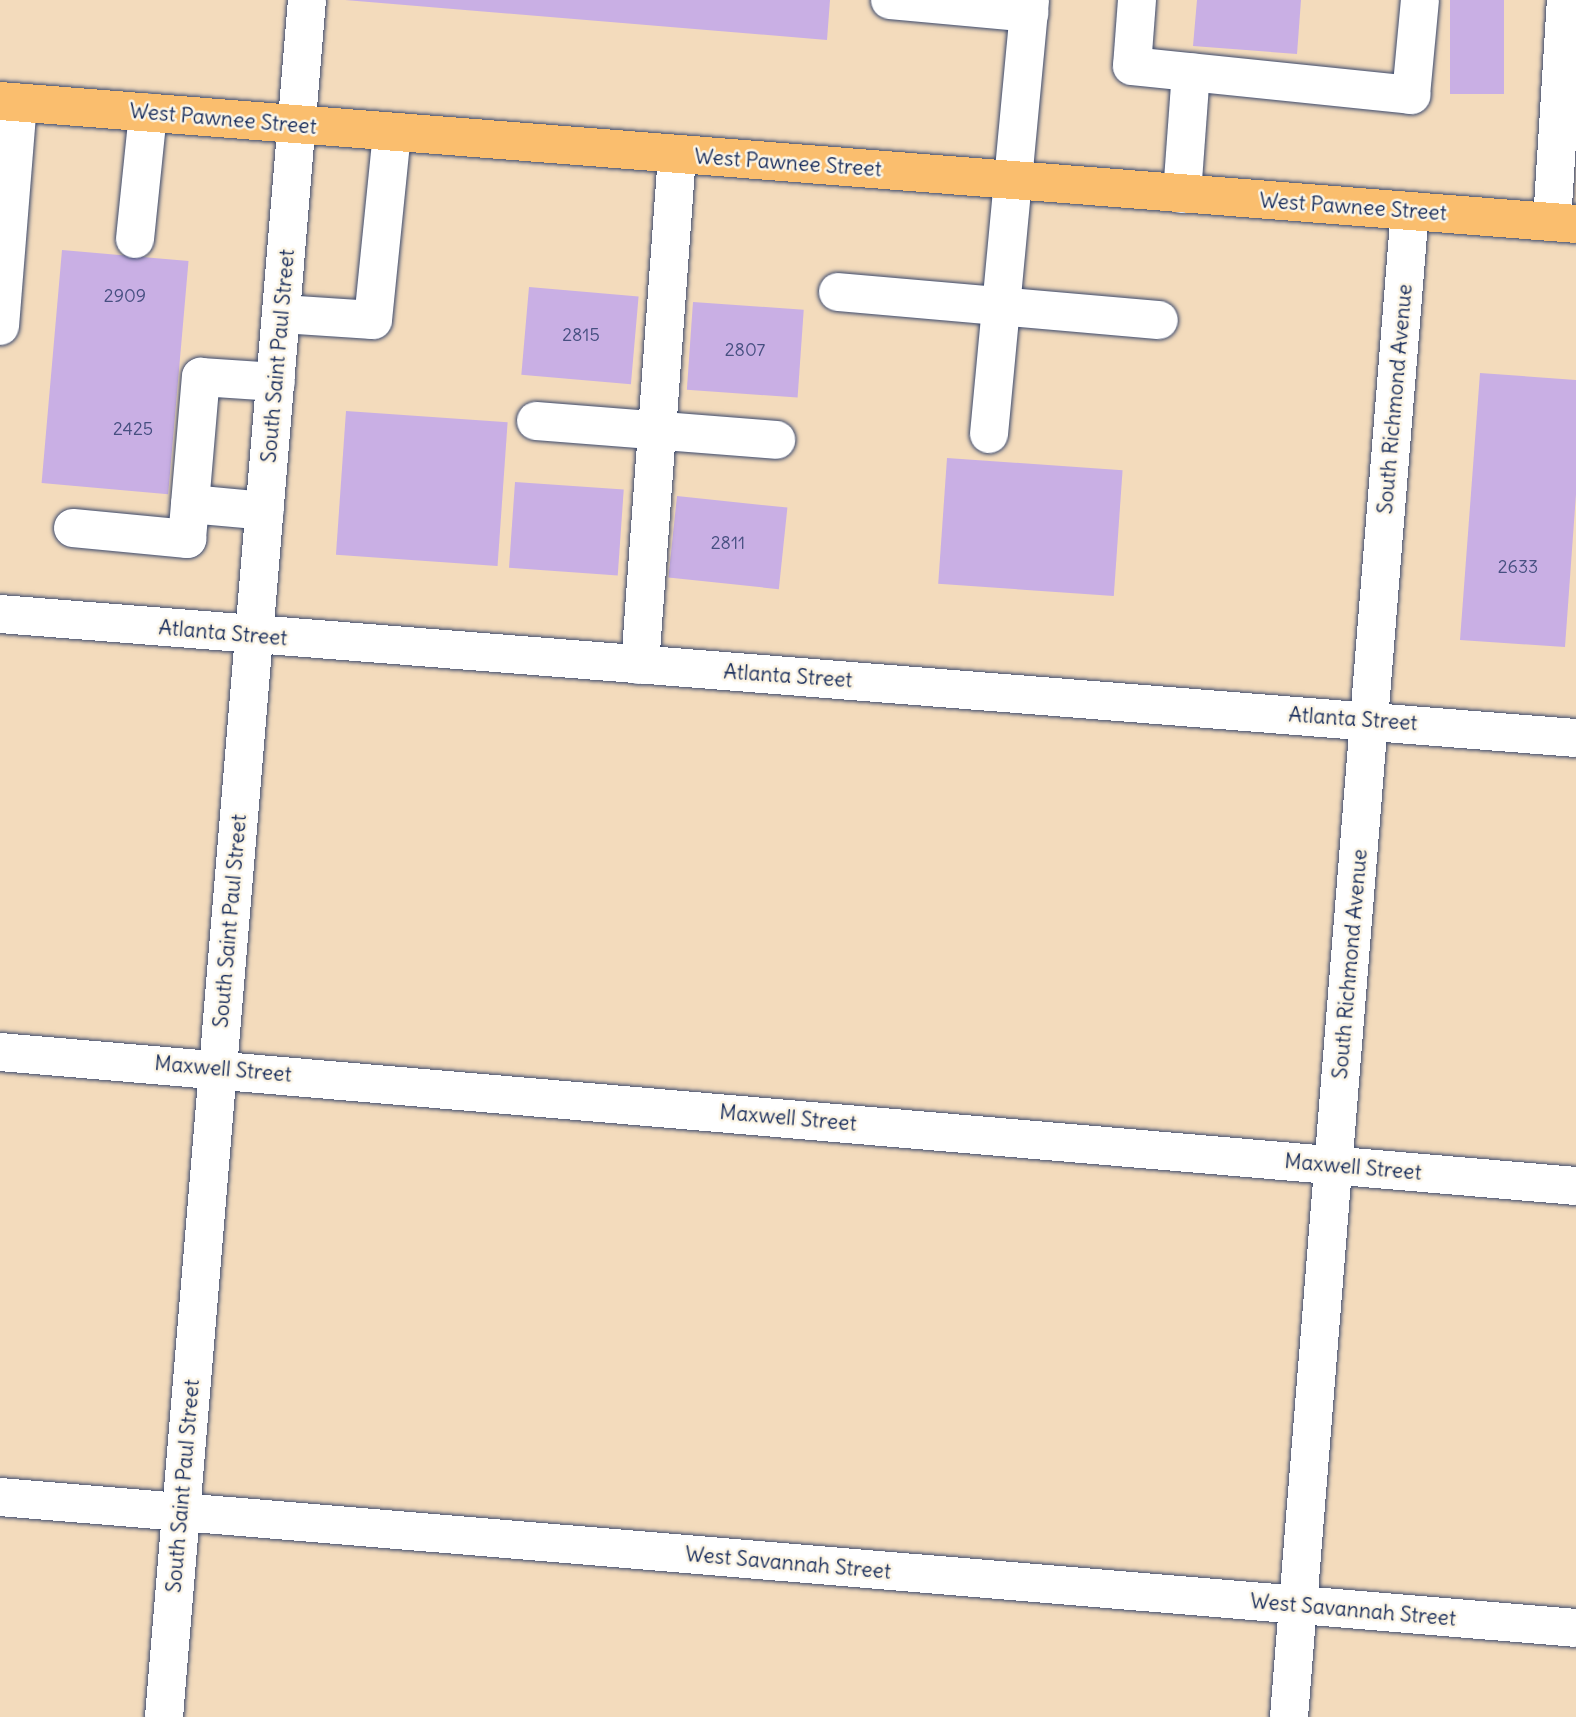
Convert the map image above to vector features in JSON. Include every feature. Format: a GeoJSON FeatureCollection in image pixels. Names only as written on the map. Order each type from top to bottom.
{"type":"FeatureCollection","features":[{"type":"Feature","properties":{"kind":"main road","name":"West Pawnee Street"},"geometry":{"type":"LineString","coordinates":[[9,102],[1564,223]]}},
{"type":"Feature","properties":{"kind":"street","name":"South Saint Paul Street"},"geometry":{"type":"LineString","coordinates":[[164,1717],[307,0]]}},
{"type":"Feature","properties":{"kind":"street"},"geometry":{"type":"LineString","coordinates":[[890,0],[1029,6],[989,434]]}},
{"type":"Feature","properties":{"kind":"street"},"geometry":{"type":"LineString","coordinates":[[1137,0],[1132,66],[1411,95],[1420,0]]}},
{"type":"Feature","properties":{"kind":"street"},"geometry":{"type":"LineString","coordinates":[[1564,223],[1566,0]]}},
{"type":"Feature","properties":{"kind":"street"},"geometry":{"type":"LineString","coordinates":[[1182,194],[1191,72]]}},
{"type":"Feature","properties":{"kind":"street"},"geometry":{"type":"LineString","coordinates":[[0,326],[9,102]]}},
{"type":"Feature","properties":{"kind":"street"},"geometry":{"type":"LineString","coordinates":[[135,239],[148,113]]}},
{"type":"Feature","properties":{"kind":"street"},"geometry":{"type":"LineString","coordinates":[[282,314],[373,320],[392,132]]}},
{"type":"Feature","properties":{"kind":"street"},"geometry":{"type":"LineString","coordinates":[[640,665],[677,155]]}},
{"type":"Feature","properties":{"kind":"street","name":"South Richmond Avenue"},"geometry":{"type":"LineString","coordinates":[[1289,1717],[1410,211]]}},
{"type":"Feature","properties":{"kind":"street"},"geometry":{"type":"LineString","coordinates":[[838,292],[1159,320]]}},
{"type":"Feature","properties":{"kind":"street"},"geometry":{"type":"LineString","coordinates":[[74,528],[187,539],[201,377],[276,382]]}},
{"type":"Feature","properties":{"kind":"street"},"geometry":{"type":"LineString","coordinates":[[537,421],[776,440]]}},
{"type":"Feature","properties":{"kind":"street"},"geometry":{"type":"LineString","coordinates":[[190,504],[265,511]]}},
{"type":"Feature","properties":{"kind":"street","name":"Atlanta Street"},"geometry":{"type":"LineString","coordinates":[[0,614],[1576,738]]}},
{"type":"Feature","properties":{"kind":"street","name":"Maxwell Street"},"geometry":{"type":"LineString","coordinates":[[0,1052],[218,1068],[1576,1185]]}},
{"type":"Feature","properties":{"kind":"street","name":"West Savannah Street"},"geometry":{"type":"LineString","coordinates":[[0,1497],[1576,1628]]}},
{"type":"Feature","properties":{"kind":"building"},"geometry":{"type":"Polygon","coordinates":[[[345,0],[830,0],[827,40],[345,0]]]}},
{"type":"Feature","properties":{"kind":"building"},"geometry":{"type":"Polygon","coordinates":[[[1197,0],[1301,0],[1297,54],[1193,46],[1197,0]]]}},
{"type":"Feature","properties":{"kind":"building"},"geometry":{"type":"Polygon","coordinates":[[[1450,0],[1504,0],[1504,94],[1450,94],[1450,0]]]}},
{"type":"Feature","properties":{"kind":"building"},"geometry":{"type":"Polygon","coordinates":[[[62,250],[189,261],[168,494],[42,483],[62,250]]]}},
{"type":"Feature","properties":{"kind":"building"},"geometry":{"type":"Polygon","coordinates":[[[529,287],[639,297],[631,384],[521,375],[529,287]]]}},
{"type":"Feature","properties":{"kind":"building"},"geometry":{"type":"Polygon","coordinates":[[[693,302],[804,310],[798,398],[687,390],[693,302]]]}},
{"type":"Feature","properties":{"kind":"building"},"geometry":{"type":"Polygon","coordinates":[[[1480,373],[1576,380],[1576,494],[1565,647],[1460,640],[1480,373]]]}},
{"type":"Feature","properties":{"kind":"building"},"geometry":{"type":"Polygon","coordinates":[[[346,411],[508,422],[498,566],[336,555],[346,411]]]}},
{"type":"Feature","properties":{"kind":"building"},"geometry":{"type":"Polygon","coordinates":[[[947,458],[1123,470],[1114,596],[938,584],[947,458]]]}},
{"type":"Feature","properties":{"kind":"building"},"geometry":{"type":"Polygon","coordinates":[[[515,482],[624,490],[618,575],[509,568],[515,482]]]}},
{"type":"Feature","properties":{"kind":"building"},"geometry":{"type":"Polygon","coordinates":[[[677,496],[787,508],[779,589],[668,578],[677,496]]]}}]}
